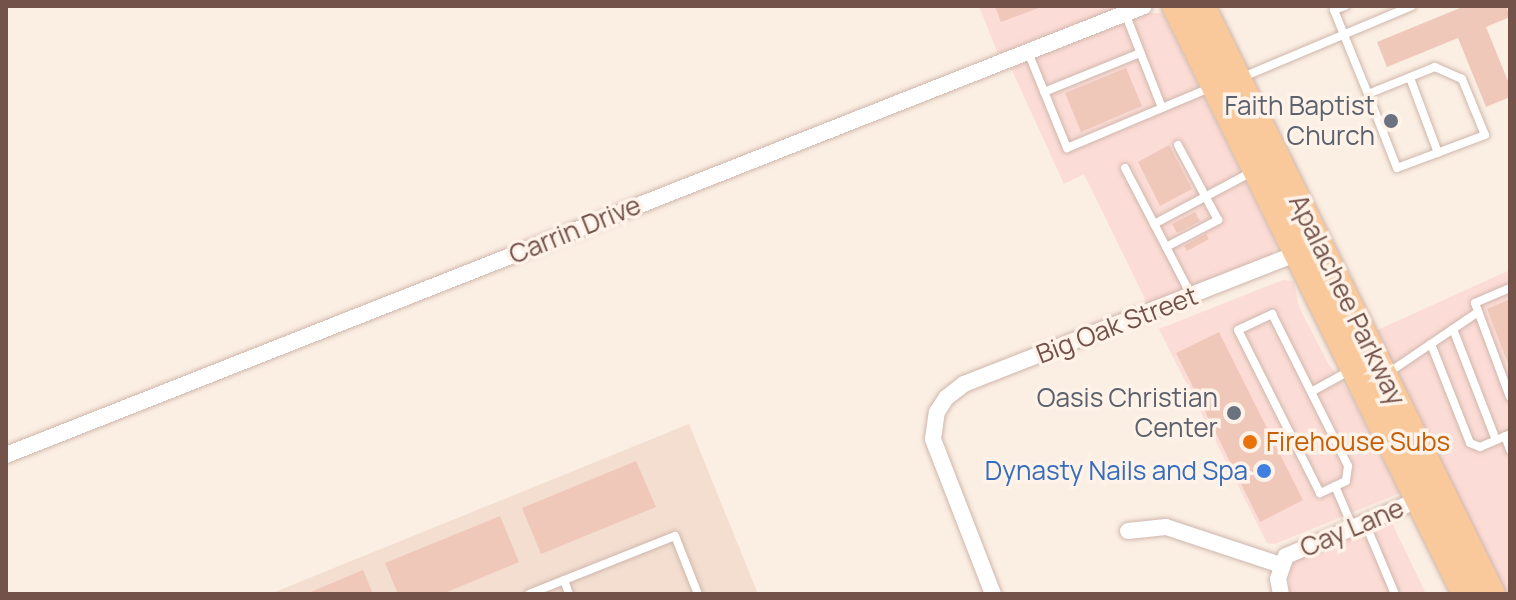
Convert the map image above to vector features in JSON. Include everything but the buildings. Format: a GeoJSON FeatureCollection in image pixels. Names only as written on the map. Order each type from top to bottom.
{"type":"FeatureCollection","features":[{"type":"Feature","properties":{"kind":"main road","name":"Apalachee Parkway"},"geometry":{"type":"LineString","coordinates":[[1175,6],[1227,83],[1309,249],[1354,368],[1492,594]]}},
{"type":"Feature","properties":{"kind":"main road","name":"Apalachee Parkway"},"geometry":{"type":"LineString","coordinates":[[1202,6],[1256,169],[1309,249],[1384,376],[1465,594]]}},
{"type":"Feature","properties":{"kind":"street","name":"Carrin Drive"},"geometry":{"type":"LineString","coordinates":[[6,455],[1028,51],[1121,11],[1144,6]]}},
{"type":"Feature","properties":{"kind":"street","name":"Big Oak Street"},"geometry":{"type":"LineString","coordinates":[[993,594],[944,473],[933,426],[946,398],[964,384],[1309,249]]}},
{"type":"Feature","properties":{"kind":"street","name":"Cay Lane"},"geometry":{"type":"LineString","coordinates":[[1128,531],[1166,527],[1281,565],[1286,556],[1430,495]]}},
{"type":"Feature","properties":{"kind":"street"},"geometry":{"type":"LineString","coordinates":[[1281,565],[1278,579],[1281,594]]}},
{"type":"Feature","properties":{"kind":"lane"},"geometry":{"type":"LineString","coordinates":[[1345,6],[1334,10],[1397,168],[1485,135],[1462,79],[1435,67],[1368,94]]}},
{"type":"Feature","properties":{"kind":"lane"},"geometry":{"type":"LineString","coordinates":[[1028,51],[1067,148],[1412,6]]}},
{"type":"Feature","properties":{"kind":"lane"},"geometry":{"type":"LineString","coordinates":[[1121,11],[1162,108]]}},
{"type":"Feature","properties":{"kind":"lane"},"geometry":{"type":"LineString","coordinates":[[1044,92],[1140,53]]}},
{"type":"Feature","properties":{"kind":"lane"},"geometry":{"type":"LineString","coordinates":[[1410,78],[1438,153]]}},
{"type":"Feature","properties":{"kind":"lane"},"geometry":{"type":"LineString","coordinates":[[1166,247],[1218,220],[1178,145]]}},
{"type":"Feature","properties":{"kind":"lane"},"geometry":{"type":"LineString","coordinates":[[1125,168],[1192,297]]}},
{"type":"Feature","properties":{"kind":"lane"},"geometry":{"type":"LineString","coordinates":[[1154,224],[1256,169]]}},
{"type":"Feature","properties":{"kind":"lane"},"geometry":{"type":"LineString","coordinates":[[1510,288],[1475,303],[1510,397]]}},
{"type":"Feature","properties":{"kind":"lane"},"geometry":{"type":"LineString","coordinates":[[1384,376],[1478,312]]}},
{"type":"Feature","properties":{"kind":"lane"},"geometry":{"type":"LineString","coordinates":[[1272,314],[1311,392],[1348,466],[1346,481],[1320,493],[1238,330],[1272,314]]}},
{"type":"Feature","properties":{"kind":"lane"},"geometry":{"type":"LineString","coordinates":[[1453,329],[1510,450]]}},
{"type":"Feature","properties":{"kind":"lane"},"geometry":{"type":"LineString","coordinates":[[1431,344],[1470,443],[1480,447],[1504,437]]}},
{"type":"Feature","properties":{"kind":"lane"},"geometry":{"type":"LineString","coordinates":[[1311,392],[1354,368]]}},
{"type":"Feature","properties":{"kind":"lane"},"geometry":{"type":"LineString","coordinates":[[1335,486],[1395,594]]}},
{"type":"Feature","properties":{"kind":"lane"},"geometry":{"type":"LineString","coordinates":[[529,594],[675,536],[698,594]]}},
{"type":"Feature","properties":{"kind":"lane"},"geometry":{"type":"LineString","coordinates":[[564,580],[569,594]]}},
{"type":"Feature","properties":{"kind":"shaded area"},"geometry":{"type":"Polygon","coordinates":[[[979,6],[1125,6],[998,54],[979,6]]]}},
{"type":"Feature","properties":{"kind":"shaded area"},"geometry":{"type":"Polygon","coordinates":[[[1150,13],[1162,13],[1277,245],[1271,256],[1148,305],[1084,174],[1064,184],[1010,66],[1150,13]]]}},
{"type":"Feature","properties":{"kind":"shaded area"},"geometry":{"type":"Polygon","coordinates":[[[1510,270],[1510,594],[1504,594],[1373,332],[1510,270]]]}},
{"type":"Feature","properties":{"kind":"shaded area"},"geometry":{"type":"Polygon","coordinates":[[[1283,280],[1294,281],[1299,307],[1328,363],[1349,392],[1400,493],[1275,544],[1267,543],[1159,329],[1283,280]]]}},
{"type":"Feature","properties":{"kind":"shaded area"},"geometry":{"type":"Polygon","coordinates":[[[689,424],[758,594],[270,594],[689,424]]]}},
{"type":"Feature","properties":{"kind":"shaded area"},"geometry":{"type":"Polygon","coordinates":[[[1390,519],[1426,594],[1289,594],[1290,567],[1297,559],[1390,519]]]}},
{"type":"Feature","properties":{"kind":"place","name":"Faith Baptist Church"},"geometry":{"type":"Point","coordinates":[1391,121]}},
{"type":"Feature","properties":{"kind":"place","name":"Oasis Christian Center"},"geometry":{"type":"Point","coordinates":[1234,413]}},
{"type":"Feature","properties":{"kind":"place","name":"Firehouse Subs"},"geometry":{"type":"Point","coordinates":[1250,442]}},
{"type":"Feature","properties":{"kind":"place","name":"Dynasty Nails and Spa"},"geometry":{"type":"Point","coordinates":[1264,471]}}]}
